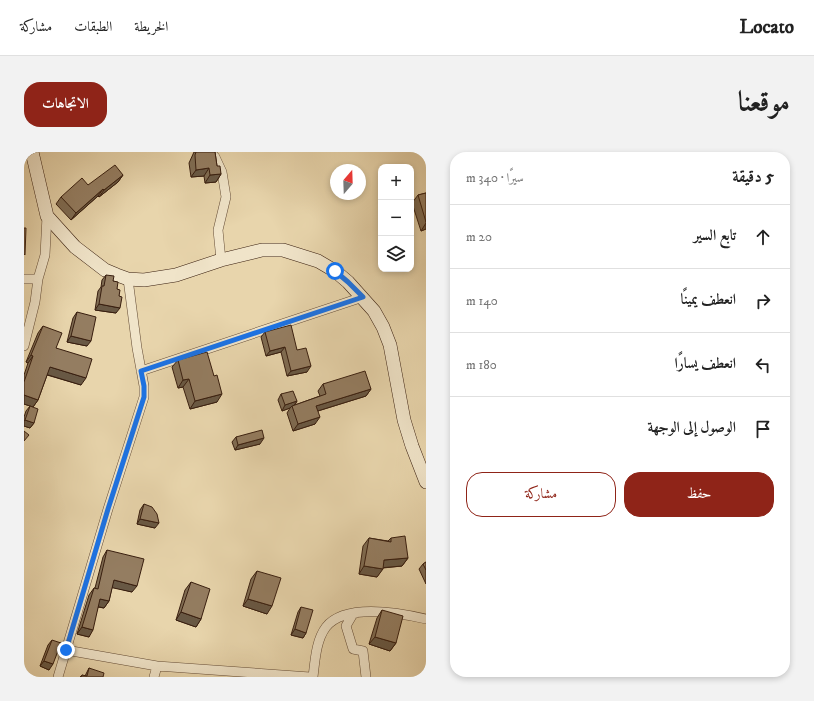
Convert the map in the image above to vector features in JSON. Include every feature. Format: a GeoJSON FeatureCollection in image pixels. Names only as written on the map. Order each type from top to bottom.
{"type":"FeatureCollection","features":[{"type":"Feature","properties":{"kind":"street"},"geometry":{"type":"LineString","coordinates":[[24,346],[35,302],[38,279],[45,254],[47,216],[32,152]]}},
{"type":"Feature","properties":{"kind":"street"},"geometry":{"type":"LineString","coordinates":[[210,152],[222,172],[226,197],[218,230],[221,260]]}},
{"type":"Feature","properties":{"kind":"street"},"geometry":{"type":"LineString","coordinates":[[47,216],[75,247],[90,260],[106,270],[128,279],[144,280],[176,275],[221,260],[262,250],[283,250],[294,253],[318,261],[335,271],[363,297],[383,327],[390,345],[404,420],[426,482]]}},
{"type":"Feature","properties":{"kind":"street"},"geometry":{"type":"LineString","coordinates":[[24,279],[38,279]]}},
{"type":"Feature","properties":{"kind":"street"},"geometry":{"type":"LineString","coordinates":[[58,677],[108,509],[144,397],[144,386],[137,348],[128,279]]}},
{"type":"Feature","properties":{"kind":"street"},"geometry":{"type":"LineString","coordinates":[[141,371],[363,297]]}},
{"type":"Feature","properties":{"kind":"street"},"geometry":{"type":"LineString","coordinates":[[66,650],[157,666],[312,677],[320,640],[326,628],[333,620],[347,614],[376,611],[426,619]]}},
{"type":"Feature","properties":{"kind":"street"},"geometry":{"type":"LineString","coordinates":[[366,677],[363,651],[353,649],[346,626],[353,614],[376,611]]}},
{"type":"Feature","properties":{"kind":"street"},"geometry":{"type":"LineString","coordinates":[[154,677],[157,666]]}},
{"type":"Feature","properties":{"kind":"building"},"geometry":{"type":"Polygon","coordinates":[[[196,152],[215,152],[217,166],[220,166],[221,174],[210,175],[209,168],[196,170],[196,152]]]}},
{"type":"Feature","properties":{"kind":"building"},"geometry":{"type":"Polygon","coordinates":[[[115,165],[123,175],[104,190],[103,189],[76,213],[61,197],[82,178],[88,185],[115,165]]]}},
{"type":"Feature","properties":{"kind":"building"},"geometry":{"type":"Polygon","coordinates":[[[426,193],[426,222],[418,195],[426,193]]]}},
{"type":"Feature","properties":{"kind":"building"},"geometry":{"type":"Polygon","coordinates":[[[24,228],[26,228],[25,255],[24,254],[24,228]]]}},
{"type":"Feature","properties":{"kind":"building"},"geometry":{"type":"Polygon","coordinates":[[[106,275],[114,276],[113,281],[118,282],[117,289],[120,290],[119,296],[122,297],[120,308],[99,304],[102,286],[104,286],[106,275]]]}},
{"type":"Feature","properties":{"kind":"building"},"geometry":{"type":"Polygon","coordinates":[[[77,312],[96,317],[91,341],[71,336],[77,312]]]}},
{"type":"Feature","properties":{"kind":"building"},"geometry":{"type":"Polygon","coordinates":[[[291,325],[297,350],[306,348],[311,366],[291,371],[285,347],[270,351],[265,332],[291,325]]]}},
{"type":"Feature","properties":{"kind":"building"},"geometry":{"type":"Polygon","coordinates":[[[43,326],[62,333],[56,348],[92,359],[86,378],[50,367],[38,400],[24,395],[24,382],[33,356],[31,355],[43,326]]]}},
{"type":"Feature","properties":{"kind":"building"},"geometry":{"type":"Polygon","coordinates":[[[207,352],[214,376],[217,375],[222,394],[195,401],[189,379],[183,380],[178,360],[207,352]]]}},
{"type":"Feature","properties":{"kind":"building"},"geometry":{"type":"Polygon","coordinates":[[[365,371],[371,389],[316,406],[320,417],[298,424],[292,406],[326,394],[323,384],[365,371]]]}},
{"type":"Feature","properties":{"kind":"building"},"geometry":{"type":"Polygon","coordinates":[[[293,391],[297,401],[285,405],[281,394],[293,391]]]}},
{"type":"Feature","properties":{"kind":"building"},"geometry":{"type":"Polygon","coordinates":[[[30,406],[38,409],[34,423],[25,420],[30,406]]]}},
{"type":"Feature","properties":{"kind":"building"},"geometry":{"type":"Polygon","coordinates":[[[262,430],[264,438],[238,445],[236,437],[262,430]]]}},
{"type":"Feature","properties":{"kind":"building"},"geometry":{"type":"Polygon","coordinates":[[[24,431],[29,435],[24,441],[24,431]]]}},
{"type":"Feature","properties":{"kind":"building"},"geometry":{"type":"Polygon","coordinates":[[[144,504],[152,507],[157,514],[159,523],[140,519],[144,504]]]}},
{"type":"Feature","properties":{"kind":"building"},"geometry":{"type":"Polygon","coordinates":[[[405,536],[408,558],[384,560],[383,569],[364,566],[369,538],[391,542],[391,538],[405,536]]]}},
{"type":"Feature","properties":{"kind":"building"},"geometry":{"type":"Polygon","coordinates":[[[107,550],[144,559],[137,586],[114,580],[109,601],[100,599],[93,630],[82,627],[94,588],[98,589],[107,550]]]}},
{"type":"Feature","properties":{"kind":"building"},"geometry":{"type":"Polygon","coordinates":[[[426,562],[426,570],[423,564],[426,562]]]}},
{"type":"Feature","properties":{"kind":"building"},"geometry":{"type":"Polygon","coordinates":[[[257,571],[281,578],[272,606],[248,599],[257,571]]]}},
{"type":"Feature","properties":{"kind":"building"},"geometry":{"type":"Polygon","coordinates":[[[191,582],[210,589],[201,619],[181,612],[191,582]]]}},
{"type":"Feature","properties":{"kind":"building"},"geometry":{"type":"Polygon","coordinates":[[[301,607],[313,610],[306,633],[295,629],[301,607]]]}},
{"type":"Feature","properties":{"kind":"building"},"geometry":{"type":"Polygon","coordinates":[[[382,610],[403,616],[396,643],[375,637],[382,610]]]}},
{"type":"Feature","properties":{"kind":"building"},"geometry":{"type":"Polygon","coordinates":[[[52,640],[61,643],[53,664],[44,661],[52,640]]]}},
{"type":"Feature","properties":{"kind":"building"},"geometry":{"type":"Polygon","coordinates":[[[89,668],[104,673],[103,677],[81,677],[82,675],[87,676],[89,668]]]}},
{"type":"Feature","properties":{"kind":"route"},"geometry":{"type":"LineString","coordinates":[[66,650],[108,509],[140,412],[144,397],[144,386],[141,371],[363,297],[335,271]]}}]}
